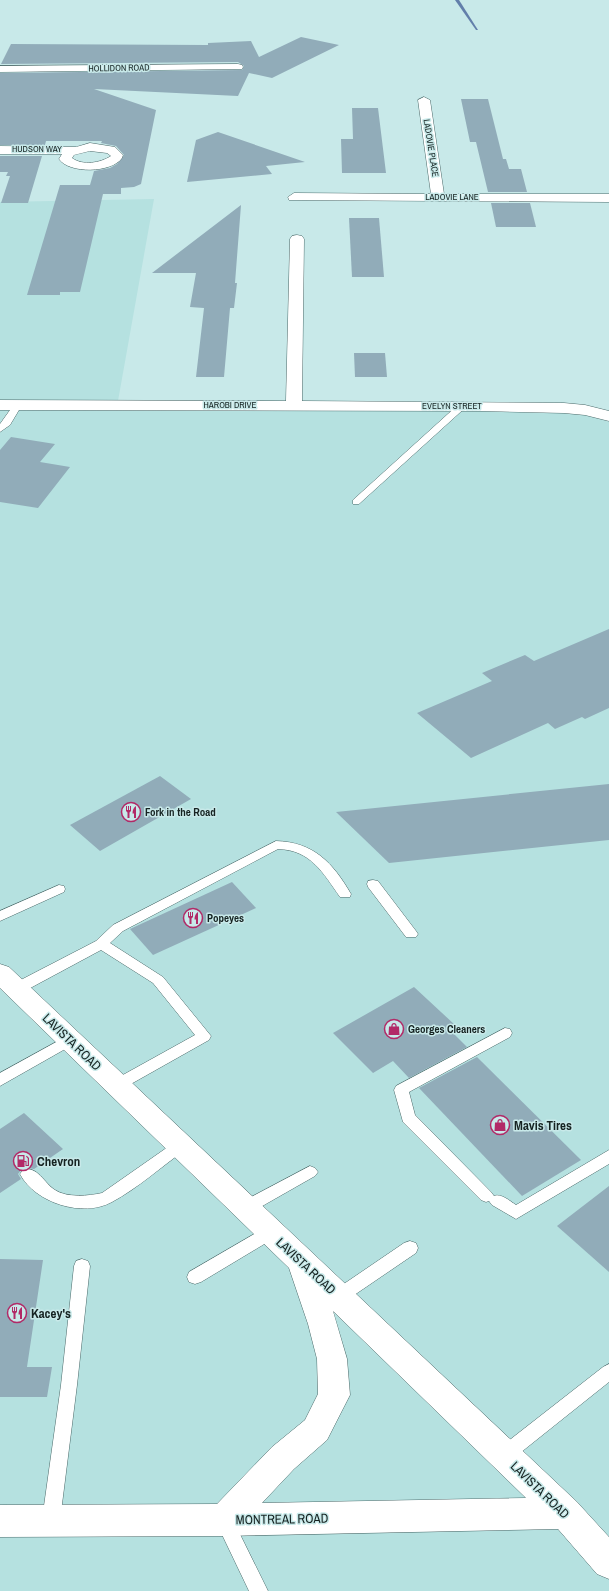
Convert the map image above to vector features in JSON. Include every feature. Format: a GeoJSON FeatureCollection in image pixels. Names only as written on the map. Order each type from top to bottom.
{"type":"FeatureCollection","features":[{"type":"Feature","properties":{"kind":"street","name":"HOLLIDON ROAD"},"geometry":{"type":"LineString","coordinates":[[0,70],[238,67]]}},
{"type":"Feature","properties":{"kind":"street","name":"LADOVIE PLACE"},"geometry":{"type":"LineString","coordinates":[[424,100],[438,197]]}},
{"type":"Feature","properties":{"kind":"street","name":"HUDSON WAY"},"geometry":{"type":"LineString","coordinates":[[0,150],[75,150]]}},
{"type":"Feature","properties":{"kind":"street","name":"LADOVIE LANE"},"geometry":{"type":"LineString","coordinates":[[294,197],[609,198]]}},
{"type":"Feature","properties":{"kind":"street"},"geometry":{"type":"LineString","coordinates":[[294,405],[297,239]]}},
{"type":"Feature","properties":{"kind":"street","name":"HAROBI DRIVE"},"geometry":{"type":"LineString","coordinates":[[0,405],[294,405]]}},
{"type":"Feature","properties":{"kind":"street","name":"EVELYN STREET"},"geometry":{"type":"LineString","coordinates":[[294,405],[564,408],[585,410],[609,416]]}},
{"type":"Feature","properties":{"kind":"street","name":"LAVISTA ROAD"},"geometry":{"type":"LineString","coordinates":[[6,983],[70,1040],[302,1263],[504,1454],[565,1513],[609,1562]]}},
{"type":"Feature","properties":{"kind":"street"},"geometry":{"type":"LineString","coordinates":[[224,1520],[283,1458],[316,1430],[334,1395],[332,1359],[323,1324],[302,1263]]}},
{"type":"Feature","properties":{"kind":"street","name":"MONTREAL ROAD"},"geometry":{"type":"LineString","coordinates":[[0,1521],[224,1520],[565,1513]]}},
{"type":"Feature","properties":{"kind":"lane"},"geometry":{"type":"LineString","coordinates":[[0,429],[7,423],[18,405]]}},
{"type":"Feature","properties":{"kind":"lane"},"geometry":{"type":"LineString","coordinates":[[356,502],[463,406]]}},
{"type":"Feature","properties":{"kind":"lane"},"geometry":{"type":"LineString","coordinates":[[6,983],[101,944],[118,928],[276,845],[289,844],[303,847],[316,857],[345,894]]}},
{"type":"Feature","properties":{"kind":"lane"},"geometry":{"type":"LineString","coordinates":[[373,884],[411,934]]}},
{"type":"Feature","properties":{"kind":"lane"},"geometry":{"type":"LineString","coordinates":[[0,916],[59,889]]}},
{"type":"Feature","properties":{"kind":"lane"},"geometry":{"type":"LineString","coordinates":[[101,944],[158,980],[204,1036],[117,1085]]}},
{"type":"Feature","properties":{"kind":"lane"},"geometry":{"type":"LineString","coordinates":[[505,1033],[401,1090],[408,1118],[491,1198],[516,1213],[609,1156]]}},
{"type":"Feature","properties":{"kind":"lane"},"geometry":{"type":"LineString","coordinates":[[0,1080],[70,1040]]}},
{"type":"Feature","properties":{"kind":"lane"},"geometry":{"type":"LineString","coordinates":[[28,1174],[50,1195],[64,1200],[90,1202],[106,1198],[180,1146]]}},
{"type":"Feature","properties":{"kind":"lane"},"geometry":{"type":"LineString","coordinates":[[245,1208],[310,1172]]}},
{"type":"Feature","properties":{"kind":"lane"},"geometry":{"type":"LineString","coordinates":[[195,1277],[270,1232]]}},
{"type":"Feature","properties":{"kind":"lane"},"geometry":{"type":"LineString","coordinates":[[338,1297],[410,1248]]}},
{"type":"Feature","properties":{"kind":"lane"},"geometry":{"type":"LineString","coordinates":[[51,1520],[69,1385],[82,1266]]}},
{"type":"Feature","properties":{"kind":"lane"},"geometry":{"type":"LineString","coordinates":[[504,1454],[609,1372]]}},
{"type":"Feature","properties":{"kind":"lane"},"geometry":{"type":"LineString","coordinates":[[224,1520],[259,1591]]}},
{"type":"Feature","properties":{"kind":"shaded area"},"geometry":{"type":"Polygon","coordinates":[[[154,199],[118,401],[587,413],[609,422],[609,1591],[0,1591],[0,202],[154,199]]]}},
{"type":"Feature","properties":{"kind":"building"},"geometry":{"type":"Polygon","coordinates":[[[301,37],[339,45],[272,78],[249,73],[238,96],[94,89],[156,110],[141,184],[134,187],[121,188],[121,194],[103,194],[80,292],[60,292],[60,295],[27,295],[60,185],[90,185],[94,171],[110,168],[117,164],[124,155],[116,146],[101,143],[102,141],[46,141],[45,145],[0,145],[0,73],[242,70],[244,66],[238,62],[1,64],[11,44],[208,45],[208,43],[251,41],[259,57],[301,37]]]}},
{"type":"Feature","properties":{"kind":"building"},"geometry":{"type":"Polygon","coordinates":[[[461,99],[488,99],[503,159],[506,159],[509,169],[521,169],[527,192],[488,192],[476,142],[470,142],[461,99]]]}},
{"type":"Feature","properties":{"kind":"building"},"geometry":{"type":"Polygon","coordinates":[[[352,108],[378,108],[386,173],[342,173],[341,139],[353,139],[352,108]]]}},
{"type":"Feature","properties":{"kind":"building"},"geometry":{"type":"Polygon","coordinates":[[[218,132],[305,162],[266,166],[272,174],[187,182],[196,140],[218,132]]]}},
{"type":"Feature","properties":{"kind":"building"},"geometry":{"type":"Polygon","coordinates":[[[0,156],[42,156],[28,203],[1,203],[10,176],[6,176],[8,172],[0,172],[0,156]]]}},
{"type":"Feature","properties":{"kind":"building"},"geometry":{"type":"Polygon","coordinates":[[[491,203],[530,203],[536,227],[496,227],[491,203]]]}},
{"type":"Feature","properties":{"kind":"building"},"geometry":{"type":"Polygon","coordinates":[[[241,205],[235,283],[237,283],[234,308],[230,308],[224,377],[196,377],[204,308],[190,307],[196,273],[152,273],[241,205]]]}},
{"type":"Feature","properties":{"kind":"building"},"geometry":{"type":"Polygon","coordinates":[[[349,218],[379,218],[384,277],[352,277],[349,218]]]}},
{"type":"Feature","properties":{"kind":"building"},"geometry":{"type":"Polygon","coordinates":[[[354,353],[385,353],[387,377],[355,377],[354,353]]]}},
{"type":"Feature","properties":{"kind":"building"},"geometry":{"type":"Polygon","coordinates":[[[11,437],[55,444],[40,462],[70,467],[38,508],[0,502],[0,450],[11,437]]]}},
{"type":"Feature","properties":{"kind":"building"},"geometry":{"type":"Polygon","coordinates":[[[609,629],[609,708],[585,719],[582,717],[555,729],[548,723],[471,758],[417,713],[492,681],[482,673],[525,655],[534,661],[609,629]]]}},
{"type":"Feature","properties":{"kind":"building","name":"Fork in the Road"},"geometry":{"type":"Polygon","coordinates":[[[160,776],[191,799],[100,851],[70,825],[160,776]]]}},
{"type":"Feature","properties":{"kind":"building"},"geometry":{"type":"Polygon","coordinates":[[[609,784],[609,840],[389,863],[336,812],[609,784]]]}},
{"type":"Feature","properties":{"kind":"building","name":"Popeyes"},"geometry":{"type":"Polygon","coordinates":[[[232,882],[256,908],[153,955],[130,929],[232,882]]]}},
{"type":"Feature","properties":{"kind":"building","name":"Georges Cleaners"},"geometry":{"type":"Polygon","coordinates":[[[414,987],[455,1025],[449,1029],[467,1047],[409,1078],[393,1061],[373,1073],[333,1033],[414,987]]]}},
{"type":"Feature","properties":{"kind":"building","name":"Mavis Tires"},"geometry":{"type":"Polygon","coordinates":[[[477,1057],[581,1160],[522,1196],[419,1088],[477,1057]]]}},
{"type":"Feature","properties":{"kind":"building","name":"Chevron"},"geometry":{"type":"Polygon","coordinates":[[[24,1113],[63,1149],[34,1169],[22,1169],[18,1174],[21,1179],[0,1193],[0,1129],[24,1113]]]}},
{"type":"Feature","properties":{"kind":"building"},"geometry":{"type":"Polygon","coordinates":[[[609,1186],[609,1272],[557,1226],[609,1186]]]}},
{"type":"Feature","properties":{"kind":"building","name":"Kacey's"},"geometry":{"type":"Polygon","coordinates":[[[0,1259],[43,1260],[27,1367],[52,1367],[47,1397],[0,1397],[0,1259]]]}},
{"type":"Feature","properties":{"kind":"waterway"},"geometry":{"type":"LineString","coordinates":[[457,0],[477,29]]}},
{"type":"Feature","properties":{"kind":"place","name":"Fork in the Road"},"geometry":{"type":"Point","coordinates":[131,812]}},
{"type":"Feature","properties":{"kind":"place","name":"Popeyes"},"geometry":{"type":"Point","coordinates":[193,918]}},
{"type":"Feature","properties":{"kind":"place","name":"Georges Cleaners"},"geometry":{"type":"Point","coordinates":[394,1029]}},
{"type":"Feature","properties":{"kind":"place","name":"Mavis Tires"},"geometry":{"type":"Point","coordinates":[500,1125]}},
{"type":"Feature","properties":{"kind":"place","name":"Chevron"},"geometry":{"type":"Point","coordinates":[23,1161]}},
{"type":"Feature","properties":{"kind":"place","name":"Kacey's"},"geometry":{"type":"Point","coordinates":[17,1313]}}]}
